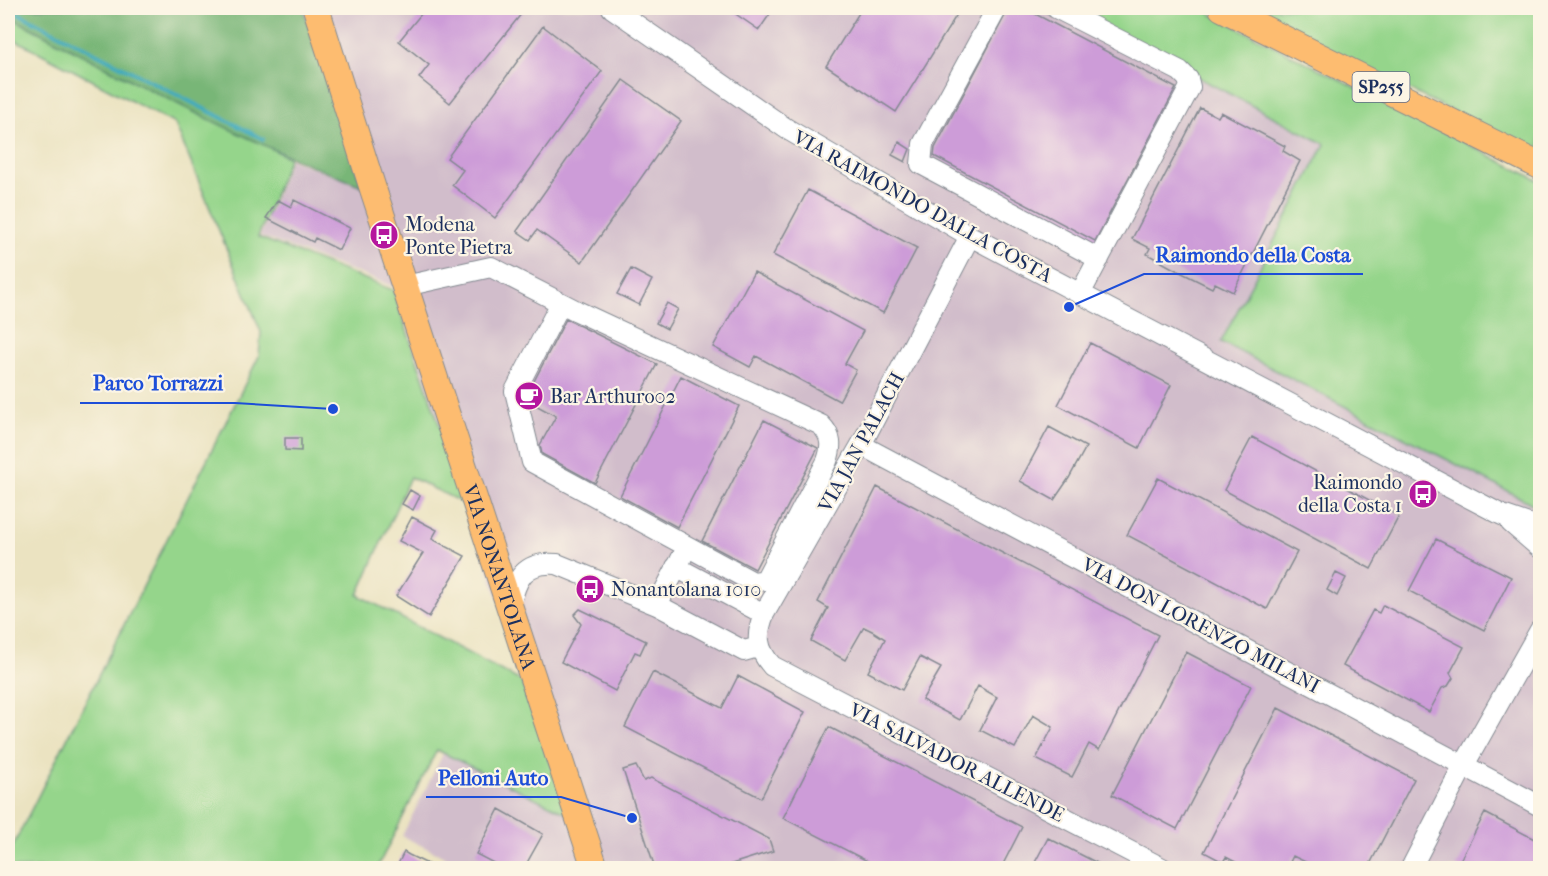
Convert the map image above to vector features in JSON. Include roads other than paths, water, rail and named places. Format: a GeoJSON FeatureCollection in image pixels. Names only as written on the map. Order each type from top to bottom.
{"type":"FeatureCollection","features":[{"type":"Feature","properties":{"kind":"main road","name":"VIA NONANTOLANA"},"geometry":{"type":"LineString","coordinates":[[316,8],[362,156],[595,868]]}},
{"type":"Feature","properties":{"kind":"main road","name":"SP255"},"geometry":{"type":"LineString","coordinates":[[1222,8],[1540,166]]}},
{"type":"Feature","properties":{"kind":"street","name":"VIA RAIMONDO DALLA COSTA"},"geometry":{"type":"LineString","coordinates":[[612,8],[787,129],[970,236],[1503,515]]}},
{"type":"Feature","properties":{"kind":"street"},"geometry":{"type":"LineString","coordinates":[[997,8],[923,144],[921,164],[1099,259]]}},
{"type":"Feature","properties":{"kind":"street"},"geometry":{"type":"LineString","coordinates":[[1056,8],[1180,71],[1188,79],[1190,87],[1080,294]]}},
{"type":"Feature","properties":{"kind":"street","name":"VIA JAN PALACH"},"geometry":{"type":"LineString","coordinates":[[758,647],[758,630],[764,614],[861,446],[970,236]]}},
{"type":"Feature","properties":{"kind":"street"},"geometry":{"type":"LineString","coordinates":[[405,286],[491,267],[561,303],[811,419],[829,433],[831,450],[765,580],[753,582],[532,462],[515,391],[561,303]]}},
{"type":"Feature","properties":{"kind":"street","name":"VIA DON LORENZO MILANI"},"geometry":{"type":"LineString","coordinates":[[861,446],[1540,806]]}},
{"type":"Feature","properties":{"kind":"street"},"geometry":{"type":"LineString","coordinates":[[1503,515],[1540,528]]}},
{"type":"Feature","properties":{"kind":"street"},"geometry":{"type":"LineString","coordinates":[[1503,515],[1540,548]]}},
{"type":"Feature","properties":{"kind":"street"},"geometry":{"type":"LineString","coordinates":[[657,604],[688,546]]}},
{"type":"Feature","properties":{"kind":"street"},"geometry":{"type":"LineString","coordinates":[[510,607],[514,586],[527,568],[540,562],[557,564],[657,604],[744,651],[758,647]]}},
{"type":"Feature","properties":{"kind":"street"},"geometry":{"type":"LineString","coordinates":[[676,567],[764,614]]}},
{"type":"Feature","properties":{"kind":"street"},"geometry":{"type":"LineString","coordinates":[[1411,868],[1464,765],[1540,630]]}},
{"type":"Feature","properties":{"kind":"street","name":"VIA SALVADOR ALLENDE"},"geometry":{"type":"LineString","coordinates":[[758,647],[772,666],[1162,868]]}},
{"type":"Feature","properties":{"kind":"waterway"},"geometry":{"type":"LineString","coordinates":[[8,8],[263,139]]}},
{"type":"Feature","properties":{"kind":"place","name":"Modena Ponte Pietra"},"geometry":{"type":"Point","coordinates":[384,235]}},
{"type":"Feature","properties":{"kind":"place","name":"Raimondo della Costa"},"geometry":{"type":"Point","coordinates":[1069,307]}},
{"type":"Feature","properties":{"kind":"place","name":"Bar Arthuro02"},"geometry":{"type":"Point","coordinates":[529,396]}},
{"type":"Feature","properties":{"kind":"place","name":"Parco Torrazzi"},"geometry":{"type":"Point","coordinates":[333,409]}},
{"type":"Feature","properties":{"kind":"place","name":"Raimondo della Costa 1"},"geometry":{"type":"Point","coordinates":[1423,494]}},
{"type":"Feature","properties":{"kind":"place","name":"Nonantolana 1010"},"geometry":{"type":"Point","coordinates":[590,589]}},
{"type":"Feature","properties":{"kind":"place","name":"Pelloni Auto"},"geometry":{"type":"Point","coordinates":[632,818]}}]}
